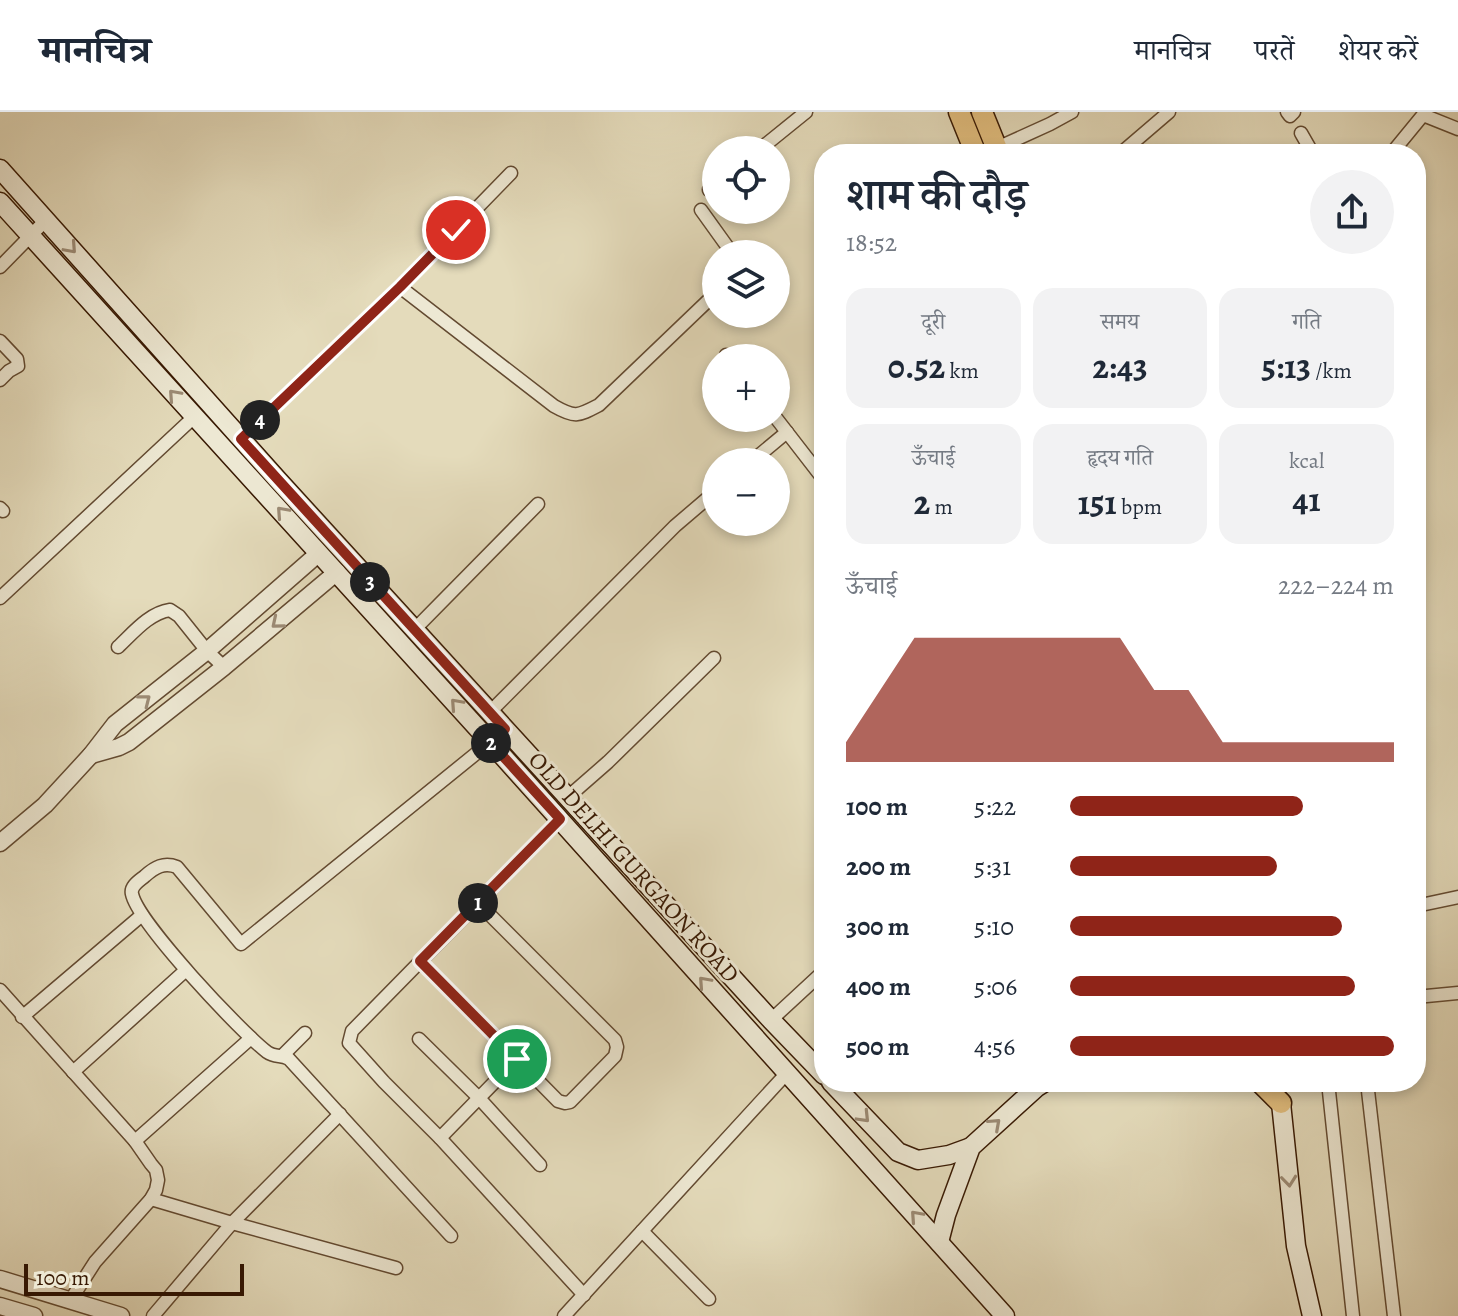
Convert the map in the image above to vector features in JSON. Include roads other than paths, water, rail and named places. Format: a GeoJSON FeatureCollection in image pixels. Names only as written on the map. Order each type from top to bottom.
{"type":"FeatureCollection","features":[{"type":"Feature","properties":{"kind":"main road"},"geometry":{"type":"LineString","coordinates":[[959,112],[972,144]]}},
{"type":"Feature","properties":{"kind":"main road"},"geometry":{"type":"LineString","coordinates":[[982,112],[995,144]]}},
{"type":"Feature","properties":{"kind":"main road","name":"OLD DELHI GURGAON ROAD"},"geometry":{"type":"LineString","coordinates":[[0,169],[414,630],[814,1065]]}},
{"type":"Feature","properties":{"kind":"main road","name":"OLD DELHI GURGAON ROAD"},"geometry":{"type":"LineString","coordinates":[[0,202],[560,819],[1005,1316]]}},
{"type":"Feature","properties":{"kind":"main road"},"geometry":{"type":"LineString","coordinates":[[739,1021],[757,1005]]}},
{"type":"Feature","properties":{"kind":"main road"},"geometry":{"type":"LineString","coordinates":[[841,1092],[898,1152],[918,1160],[949,1155],[971,1147],[1032,1092]]}},
{"type":"Feature","properties":{"kind":"main road"},"geometry":{"type":"LineString","coordinates":[[1270,1092],[1281,1103]]}},
{"type":"Feature","properties":{"kind":"main road"},"geometry":{"type":"LineString","coordinates":[[1280,1092],[1296,1246],[1312,1316]]}},
{"type":"Feature","properties":{"kind":"main road"},"geometry":{"type":"LineString","coordinates":[[939,1242],[971,1147]]}},
{"type":"Feature","properties":{"kind":"street"},"geometry":{"type":"LineString","coordinates":[[776,136],[806,112]]}},
{"type":"Feature","properties":{"kind":"street"},"geometry":{"type":"LineString","coordinates":[[1011,144],[1072,112]]}},
{"type":"Feature","properties":{"kind":"street"},"geometry":{"type":"LineString","coordinates":[[1132,144],[1169,112]]}},
{"type":"Feature","properties":{"kind":"street"},"geometry":{"type":"LineString","coordinates":[[1287,112],[1290,116],[1294,112]]}},
{"type":"Feature","properties":{"kind":"street"},"geometry":{"type":"LineString","coordinates":[[1399,144],[1423,115],[1458,129]]}},
{"type":"Feature","properties":{"kind":"street"},"geometry":{"type":"LineString","coordinates":[[1301,133],[1307,144]]}},
{"type":"Feature","properties":{"kind":"street"},"geometry":{"type":"LineString","coordinates":[[241,439],[400,287],[511,173]]}},
{"type":"Feature","properties":{"kind":"street"},"geometry":{"type":"LineString","coordinates":[[701,210],[723,240]]}},
{"type":"Feature","properties":{"kind":"street"},"geometry":{"type":"LineString","coordinates":[[0,267],[46,220]]}},
{"type":"Feature","properties":{"kind":"street"},"geometry":{"type":"LineString","coordinates":[[400,287],[554,406],[567,414],[579,416],[599,405],[702,306]]}},
{"type":"Feature","properties":{"kind":"street"},"geometry":{"type":"LineString","coordinates":[[0,341],[17,359],[18,366],[0,380]]}},
{"type":"Feature","properties":{"kind":"street"},"geometry":{"type":"LineString","coordinates":[[0,598],[194,417]]}},
{"type":"Feature","properties":{"kind":"street"},"geometry":{"type":"LineString","coordinates":[[768,448],[787,432],[814,467]]}},
{"type":"Feature","properties":{"kind":"street"},"geometry":{"type":"LineString","coordinates":[[490,712],[675,526],[702,503]]}},
{"type":"Feature","properties":{"kind":"street"},"geometry":{"type":"LineString","coordinates":[[414,630],[538,504]]}},
{"type":"Feature","properties":{"kind":"street"},"geometry":{"type":"LineString","coordinates":[[3,835],[45,805],[115,724],[207,651],[319,553]]}},
{"type":"Feature","properties":{"kind":"street"},"geometry":{"type":"LineString","coordinates":[[91,755],[129,742],[337,572]]}},
{"type":"Feature","properties":{"kind":"street"},"geometry":{"type":"LineString","coordinates":[[118,647],[152,616],[170,610],[179,616],[224,667]]}},
{"type":"Feature","properties":{"kind":"street"},"geometry":{"type":"LineString","coordinates":[[568,797],[714,658]]}},
{"type":"Feature","properties":{"kind":"street"},"geometry":{"type":"LineString","coordinates":[[451,1236],[289,1059],[283,1055],[271,1055],[251,1038],[186,970],[142,915],[131,893],[132,887],[151,870],[162,864],[177,867],[241,944],[505,729]]}},
{"type":"Feature","properties":{"kind":"street"},"geometry":{"type":"LineString","coordinates":[[560,819],[352,1031],[349,1043],[584,1295]]}},
{"type":"Feature","properties":{"kind":"street"},"geometry":{"type":"LineString","coordinates":[[1426,904],[1458,897]]}},
{"type":"Feature","properties":{"kind":"street"},"geometry":{"type":"LineString","coordinates":[[420,961],[558,1101],[570,1102],[615,1056],[615,1040],[478,903]]}},
{"type":"Feature","properties":{"kind":"street"},"geometry":{"type":"LineString","coordinates":[[22,1017],[142,915]]}},
{"type":"Feature","properties":{"kind":"street"},"geometry":{"type":"LineString","coordinates":[[73,1072],[186,970]]}},
{"type":"Feature","properties":{"kind":"street"},"geometry":{"type":"LineString","coordinates":[[771,1020],[814,980]]}},
{"type":"Feature","properties":{"kind":"street"},"geometry":{"type":"LineString","coordinates":[[0,990],[135,1141],[156,1170],[158,1180],[151,1199],[95,1262],[70,1301]]}},
{"type":"Feature","properties":{"kind":"street"},"geometry":{"type":"LineString","coordinates":[[1426,996],[1458,993],[1458,999]]}},
{"type":"Feature","properties":{"kind":"street"},"geometry":{"type":"LineString","coordinates":[[283,1055],[305,1033]]}},
{"type":"Feature","properties":{"kind":"street"},"geometry":{"type":"LineString","coordinates":[[135,1141],[251,1038]]}},
{"type":"Feature","properties":{"kind":"street"},"geometry":{"type":"LineString","coordinates":[[419,1039],[479,1098],[540,1165]]}},
{"type":"Feature","properties":{"kind":"street"},"geometry":{"type":"LineString","coordinates":[[440,1138],[517,1059]]}},
{"type":"Feature","properties":{"kind":"street"},"geometry":{"type":"LineString","coordinates":[[564,1316],[786,1074]]}},
{"type":"Feature","properties":{"kind":"street"},"geometry":{"type":"LineString","coordinates":[[1329,1092],[1353,1316]]}},
{"type":"Feature","properties":{"kind":"street"},"geometry":{"type":"LineString","coordinates":[[1368,1092],[1394,1316]]}},
{"type":"Feature","properties":{"kind":"street"},"geometry":{"type":"LineString","coordinates":[[153,1316],[232,1223],[340,1114]]}},
{"type":"Feature","properties":{"kind":"street"},"geometry":{"type":"LineString","coordinates":[[151,1199],[396,1268]]}},
{"type":"Feature","properties":{"kind":"street"},"geometry":{"type":"LineString","coordinates":[[642,1231],[709,1299]]}},
{"type":"Feature","properties":{"kind":"street"},"geometry":{"type":"LineString","coordinates":[[0,1279],[121,1316]]}},
{"type":"Feature","properties":{"kind":"street"},"geometry":{"type":"LineString","coordinates":[[0,1306],[34,1316]]}}]}
